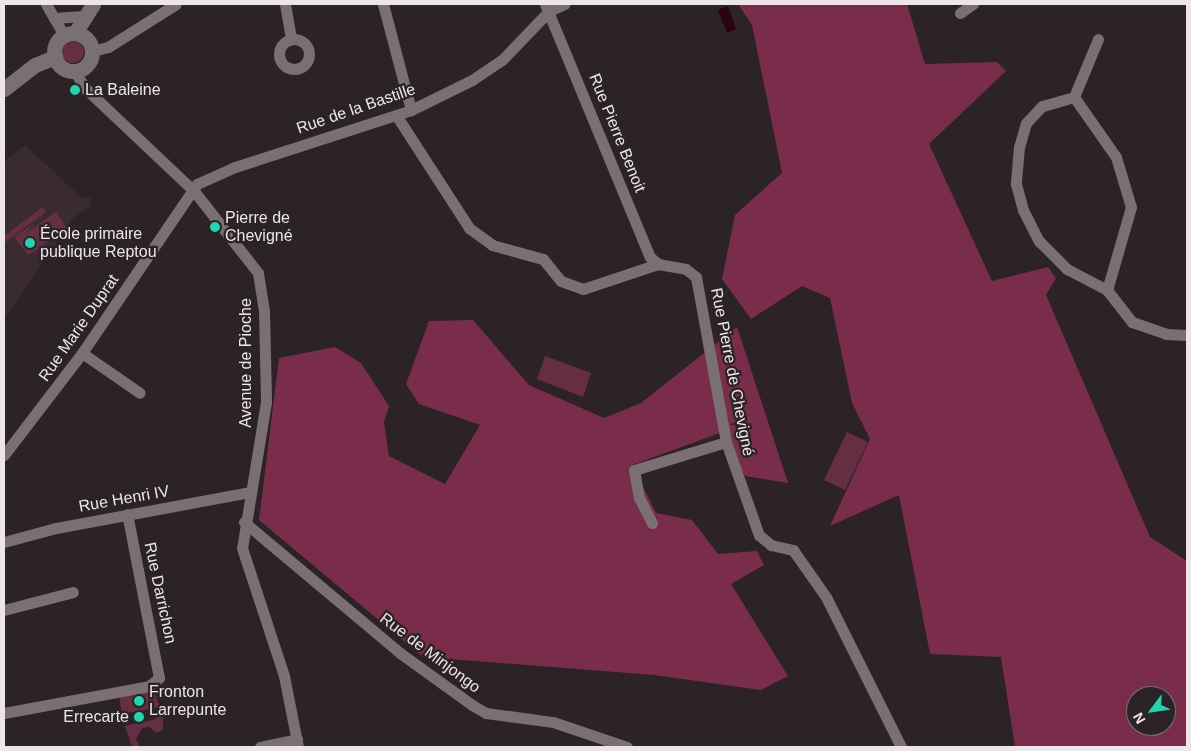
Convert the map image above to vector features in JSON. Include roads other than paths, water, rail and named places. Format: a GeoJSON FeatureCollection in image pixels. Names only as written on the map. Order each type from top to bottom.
{"type":"FeatureCollection","features":[{"type":"Feature","properties":{"kind":"street"},"geometry":{"type":"LineString","coordinates":[[46,4],[54,18],[69,34],[85,37],[92,51]]}},
{"type":"Feature","properties":{"kind":"street"},"geometry":{"type":"LineString","coordinates":[[92,51],[85,67],[74,71],[62,68],[55,57],[56,45],[69,34],[93,4]]}},
{"type":"Feature","properties":{"kind":"street"},"geometry":{"type":"LineString","coordinates":[[92,51],[108,47],[176,4]]}},
{"type":"Feature","properties":{"kind":"street"},"geometry":{"type":"LineString","coordinates":[[285,4],[291,39]]}},
{"type":"Feature","properties":{"kind":"street"},"geometry":{"type":"LineString","coordinates":[[383,4],[411,110]]}},
{"type":"Feature","properties":{"kind":"street","name":"Rue de la Bastille"},"geometry":{"type":"LineString","coordinates":[[194,191],[197,184],[235,167],[411,110],[489,70],[547,7],[565,4]]}},
{"type":"Feature","properties":{"kind":"street"},"geometry":{"type":"LineString","coordinates":[[960,13],[973,4]]}},
{"type":"Feature","properties":{"kind":"street","name":"Rue Pierre Benoit"},"geometry":{"type":"LineString","coordinates":[[547,7],[650,256],[658,264]]}},
{"type":"Feature","properties":{"kind":"street"},"geometry":{"type":"LineString","coordinates":[[54,18],[83,16]]}},
{"type":"Feature","properties":{"kind":"street"},"geometry":{"type":"LineString","coordinates":[[1074,97],[1098,39]]}},
{"type":"Feature","properties":{"kind":"street"},"geometry":{"type":"LineString","coordinates":[[4,89],[35,65],[55,57]]}},
{"type":"Feature","properties":{"kind":"street","name":"Avenue de Pioche"},"geometry":{"type":"LineString","coordinates":[[74,71],[86,89],[194,191],[254,264],[261,283],[266,402],[244,522],[245,560],[286,683],[298,743]]}},
{"type":"Feature","properties":{"kind":"street"},"geometry":{"type":"LineString","coordinates":[[1074,97],[1042,106],[1026,123],[1018,146],[1016,184],[1023,210],[1039,241],[1067,269],[1107,290],[1132,322],[1166,334],[1187,335]]}},
{"type":"Feature","properties":{"kind":"street"},"geometry":{"type":"LineString","coordinates":[[1074,97],[1116,157],[1131,207],[1107,290]]}},
{"type":"Feature","properties":{"kind":"street","name":"Rue Pierre de Chevigné"},"geometry":{"type":"LineString","coordinates":[[396,115],[479,238],[543,259],[561,281],[583,289],[658,264],[686,269],[696,277],[726,442],[759,536],[771,545],[794,550],[826,598],[901,747]]}},
{"type":"Feature","properties":{"kind":"street","name":"Rue Marie Duprat"},"geometry":{"type":"LineString","coordinates":[[4,455],[82,354],[194,191]]}},
{"type":"Feature","properties":{"kind":"street"},"geometry":{"type":"LineString","coordinates":[[82,354],[140,393]]}},
{"type":"Feature","properties":{"kind":"street"},"geometry":{"type":"LineString","coordinates":[[652,523],[639,498],[634,470],[726,442]]}},
{"type":"Feature","properties":{"kind":"street","name":"Rue Henri IV"},"geometry":{"type":"LineString","coordinates":[[4,542],[127,514],[251,492]]}},
{"type":"Feature","properties":{"kind":"street","name":"Rue Darrichon"},"geometry":{"type":"LineString","coordinates":[[4,714],[149,686],[159,678],[127,514]]}},
{"type":"Feature","properties":{"kind":"street","name":"Rue de Minjongo"},"geometry":{"type":"LineString","coordinates":[[244,522],[400,653],[472,705],[486,713],[553,722],[627,747]]}},
{"type":"Feature","properties":{"kind":"street"},"geometry":{"type":"LineString","coordinates":[[4,610],[73,592]]}},
{"type":"Feature","properties":{"kind":"street"},"geometry":{"type":"LineString","coordinates":[[260,747],[298,743]]}},
{"type":"Feature","properties":{"kind":"place","name":"La Baleine"},"geometry":{"type":"Point","coordinates":[75,90]}},
{"type":"Feature","properties":{"kind":"place","name":"Pierre de Chevigné"},"geometry":{"type":"Point","coordinates":[215,227]}},
{"type":"Feature","properties":{"kind":"place","name":"École primaire publique Reptou"},"geometry":{"type":"Point","coordinates":[30,243]}},
{"type":"Feature","properties":{"kind":"place","name":"Fronton Larrepunte"},"geometry":{"type":"Point","coordinates":[139,701]}},
{"type":"Feature","properties":{"kind":"place","name":"Errecarte"},"geometry":{"type":"Point","coordinates":[139,717]}}]}
